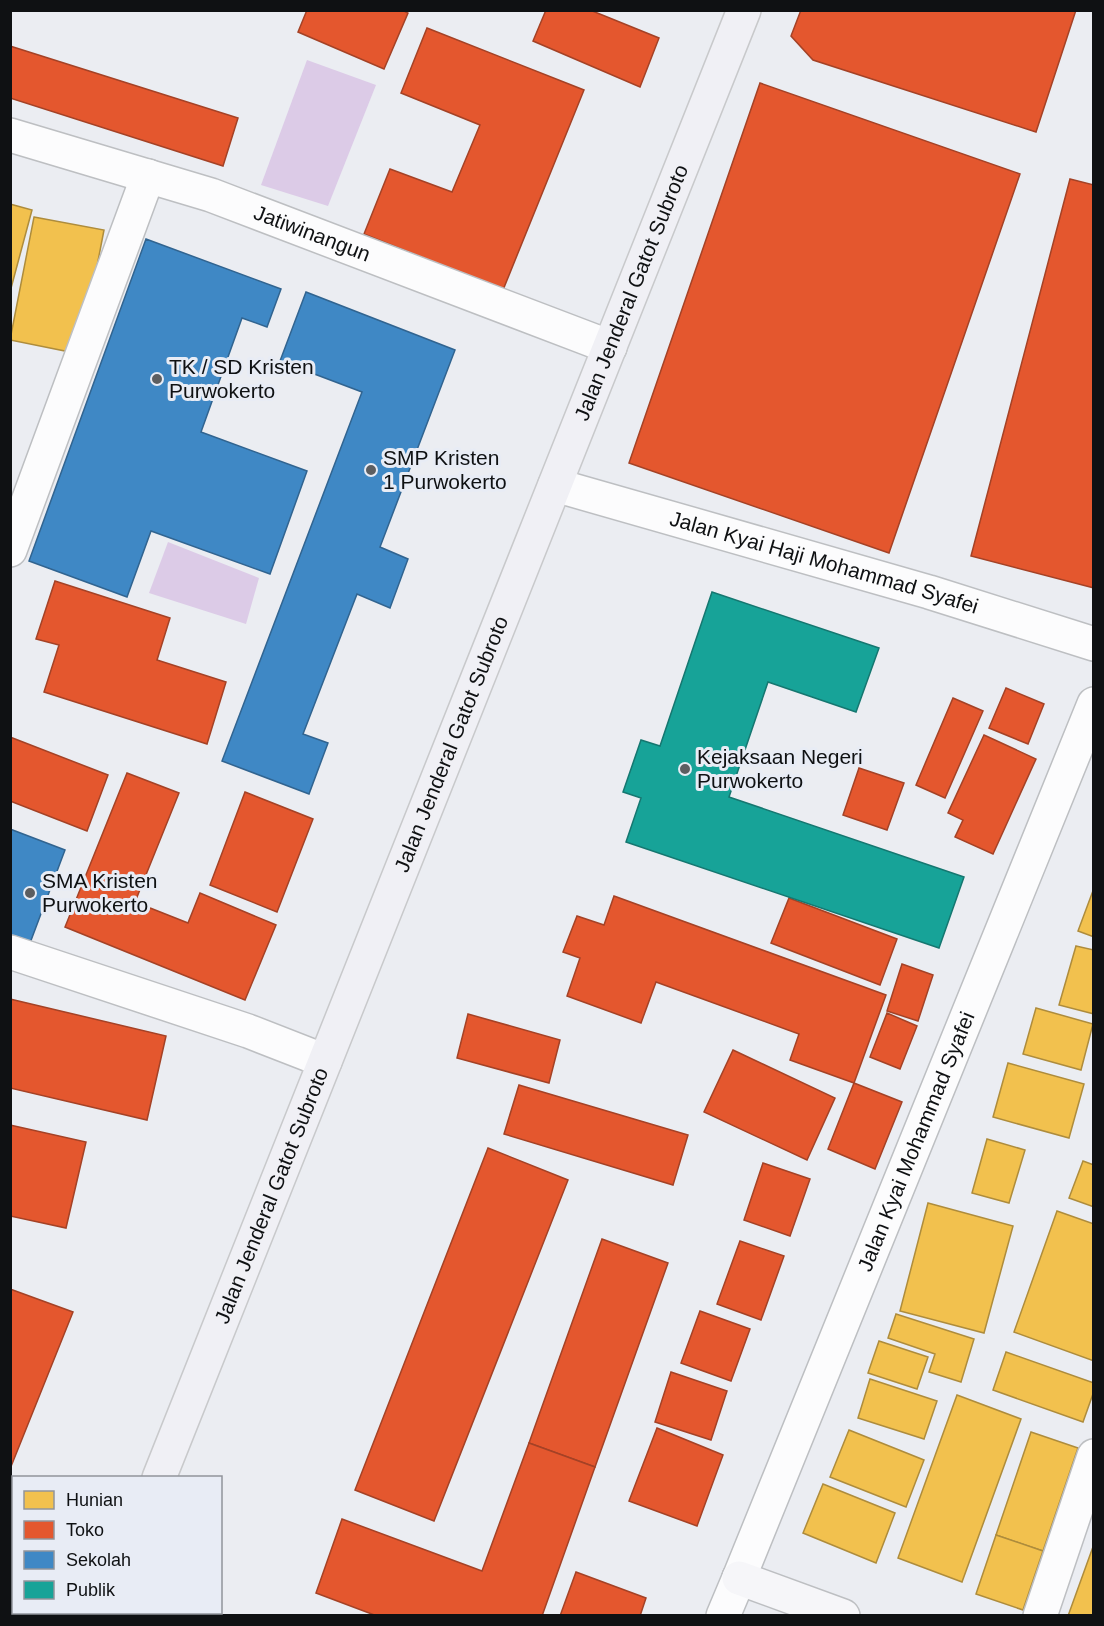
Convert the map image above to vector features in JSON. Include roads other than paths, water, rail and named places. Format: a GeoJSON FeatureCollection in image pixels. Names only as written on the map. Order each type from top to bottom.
{"type":"FeatureCollection","features":[{"type":"Feature","properties":{"kind":"main road","name":"Jalan Jenderal Gatot Subroto"},"geometry":{"type":"LineString","coordinates":[[160,1476],[744,10]]}},
{"type":"Feature","properties":{"kind":"main road"},"geometry":{"type":"LineString","coordinates":[[739,1578],[843,1616]]}},
{"type":"Feature","properties":{"kind":"street","name":"Jatiwinangun"},"geometry":{"type":"LineString","coordinates":[[10,135],[211,195],[610,346]]}},
{"type":"Feature","properties":{"kind":"street"},"geometry":{"type":"LineString","coordinates":[[10,550],[148,176]]}},
{"type":"Feature","properties":{"kind":"street","name":"Jalan Kyai Haji Mohammad Syafei"},"geometry":{"type":"LineString","coordinates":[[555,485],[929,592],[1094,644]]}},
{"type":"Feature","properties":{"kind":"street","name":"Jalan Kyai Mohammad Syafei"},"geometry":{"type":"LineString","coordinates":[[723,1616],[1094,704]]}},
{"type":"Feature","properties":{"kind":"street"},"geometry":{"type":"LineString","coordinates":[[10,952],[248,1031],[326,1061]]}},
{"type":"Feature","properties":{"kind":"street"},"geometry":{"type":"LineString","coordinates":[[1041,1616],[1094,1456]]}},
{"type":"Feature","properties":{"kind":"place","name":"TK / SD Kristen Purwokerto"},"geometry":{"type":"Point","coordinates":[157,379]}},
{"type":"Feature","properties":{"kind":"place","name":"SMP Kristen 1 Purwokerto"},"geometry":{"type":"Point","coordinates":[371,470]}},
{"type":"Feature","properties":{"kind":"place","name":"Kejaksaan Negeri Purwokerto"},"geometry":{"type":"Point","coordinates":[685,769]}},
{"type":"Feature","properties":{"kind":"place","name":"SMA Kristen Purwokerto"},"geometry":{"type":"Point","coordinates":[30,893]}}]}
